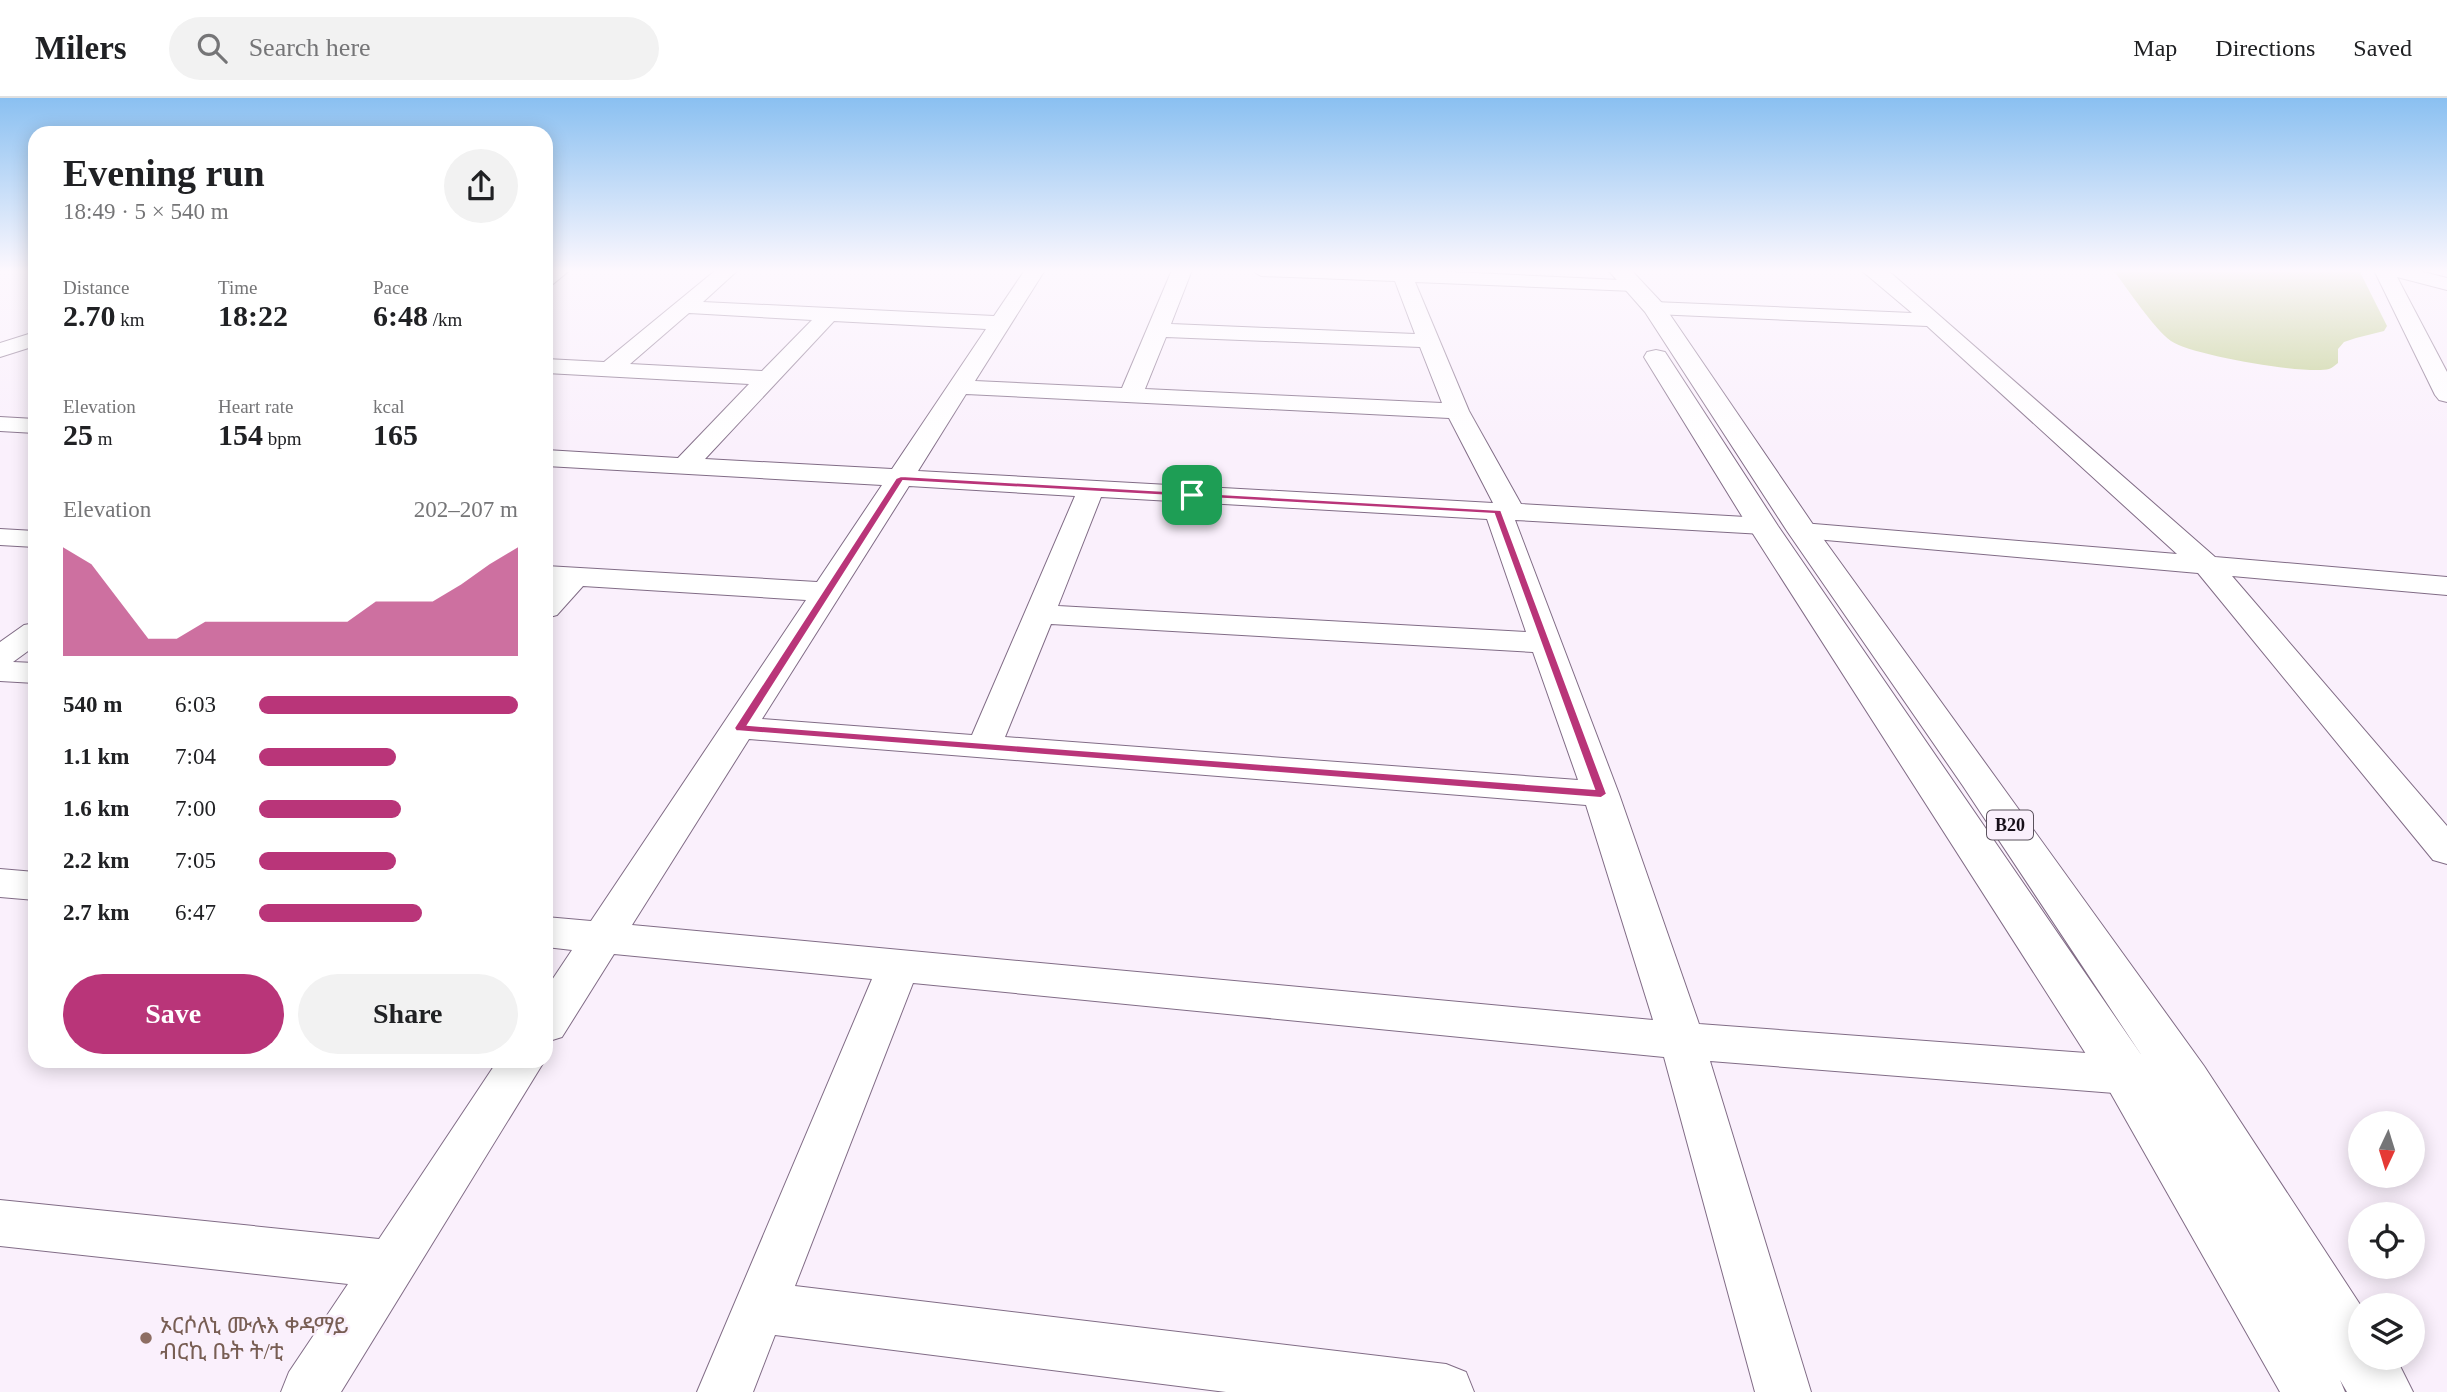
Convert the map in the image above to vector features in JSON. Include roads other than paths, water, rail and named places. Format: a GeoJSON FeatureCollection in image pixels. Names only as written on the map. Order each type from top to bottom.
{"type":"FeatureCollection","features":[{"type":"Feature","properties":{"kind":"highway","name":"B20"},"geometry":{"type":"LineString","coordinates":[[1652,330],[1783,529],[1931,777],[2127,1075],[2314,1392]]}},
{"type":"Feature","properties":{"kind":"highway","name":"B20"},"geometry":{"type":"LineString","coordinates":[[1783,529],[1976,777],[2186,1081],[2382,1392]]}},
{"type":"Feature","properties":{"kind":"highway"},"geometry":{"type":"LineString","coordinates":[[1931,777],[1976,777]]}},
{"type":"Feature","properties":{"kind":"street"},"geometry":{"type":"LineString","coordinates":[[610,369],[657,330]]}},
{"type":"Feature","properties":{"kind":"street"},"geometry":{"type":"LineString","coordinates":[[684,466],[813,330]]}},
{"type":"Feature","properties":{"kind":"street"},"geometry":{"type":"LineString","coordinates":[[553,1014],[996,330]]}},
{"type":"Feature","properties":{"kind":"street"},"geometry":{"type":"LineString","coordinates":[[1131,395],[1157,330]]}},
{"type":"Feature","properties":{"kind":"street"},"geometry":{"type":"LineString","coordinates":[[1167,330],[1428,341]]}},
{"type":"Feature","properties":{"kind":"street"},"geometry":{"type":"LineString","coordinates":[[1424,330],[1457,411],[1505,512],[1545,643],[1601,794],[1682,1041],[1783,1392]]}},
{"type":"Feature","properties":{"kind":"street"},"geometry":{"type":"LineString","coordinates":[[1945,330],[2207,566],[2447,851]]}},
{"type":"Feature","properties":{"kind":"street"},"geometry":{"type":"LineString","coordinates":[[2414,330],[2447,395]]}},
{"type":"Feature","properties":{"kind":"street"},"geometry":{"type":"LineString","coordinates":[[0,350],[28,341]]}},
{"type":"Feature","properties":{"kind":"street"},"geometry":{"type":"LineString","coordinates":[[553,366],[768,378]]}},
{"type":"Feature","properties":{"kind":"street"},"geometry":{"type":"LineString","coordinates":[[959,387],[1457,411]]}},
{"type":"Feature","properties":{"kind":"street"},"geometry":{"type":"LineString","coordinates":[[0,424],[28,426]]}},
{"type":"Feature","properties":{"kind":"street"},"geometry":{"type":"LineString","coordinates":[[553,458],[1783,529],[2447,586]]}},
{"type":"Feature","properties":{"kind":"street"},"geometry":{"type":"LineString","coordinates":[[984,747],[1091,489]]}},
{"type":"Feature","properties":{"kind":"street"},"geometry":{"type":"LineString","coordinates":[[0,537],[28,539]]}},
{"type":"Feature","properties":{"kind":"street"},"geometry":{"type":"LineString","coordinates":[[553,575],[826,592]]}},
{"type":"Feature","properties":{"kind":"street"},"geometry":{"type":"LineString","coordinates":[[553,601],[576,576]]}},
{"type":"Feature","properties":{"kind":"street"},"geometry":{"type":"LineString","coordinates":[[0,631],[28,612]]}},
{"type":"Feature","properties":{"kind":"street"},"geometry":{"type":"LineString","coordinates":[[1037,614],[1545,643]]}},
{"type":"Feature","properties":{"kind":"street"},"geometry":{"type":"LineString","coordinates":[[0,656],[28,637]]}},
{"type":"Feature","properties":{"kind":"street"},"geometry":{"type":"LineString","coordinates":[[0,671],[28,673]]}},
{"type":"Feature","properties":{"kind":"street"},"geometry":{"type":"LineString","coordinates":[[740,728],[1601,794]]}},
{"type":"Feature","properties":{"kind":"street"},"geometry":{"type":"LineString","coordinates":[[553,933],[1682,1041],[2127,1075]]}},
{"type":"Feature","properties":{"kind":"street"},"geometry":{"type":"LineString","coordinates":[[725,1392],[899,964]]}},
{"type":"Feature","properties":{"kind":"street"},"geometry":{"type":"LineString","coordinates":[[309,1392],[518,1068]]}},
{"type":"Feature","properties":{"kind":"street"},"geometry":{"type":"LineString","coordinates":[[0,1223],[390,1264]]}},
{"type":"Feature","properties":{"kind":"street"},"geometry":{"type":"LineString","coordinates":[[760,1307],[1269,1381],[1446,1392]]}},
{"type":"Feature","properties":{"kind":"place","name":"ኦርሶለኒ ሙሉእ ቀዳማይ ብርኪ ቤት ት/ቲ"},"geometry":{"type":"Point","coordinates":[146,1338]}}]}
